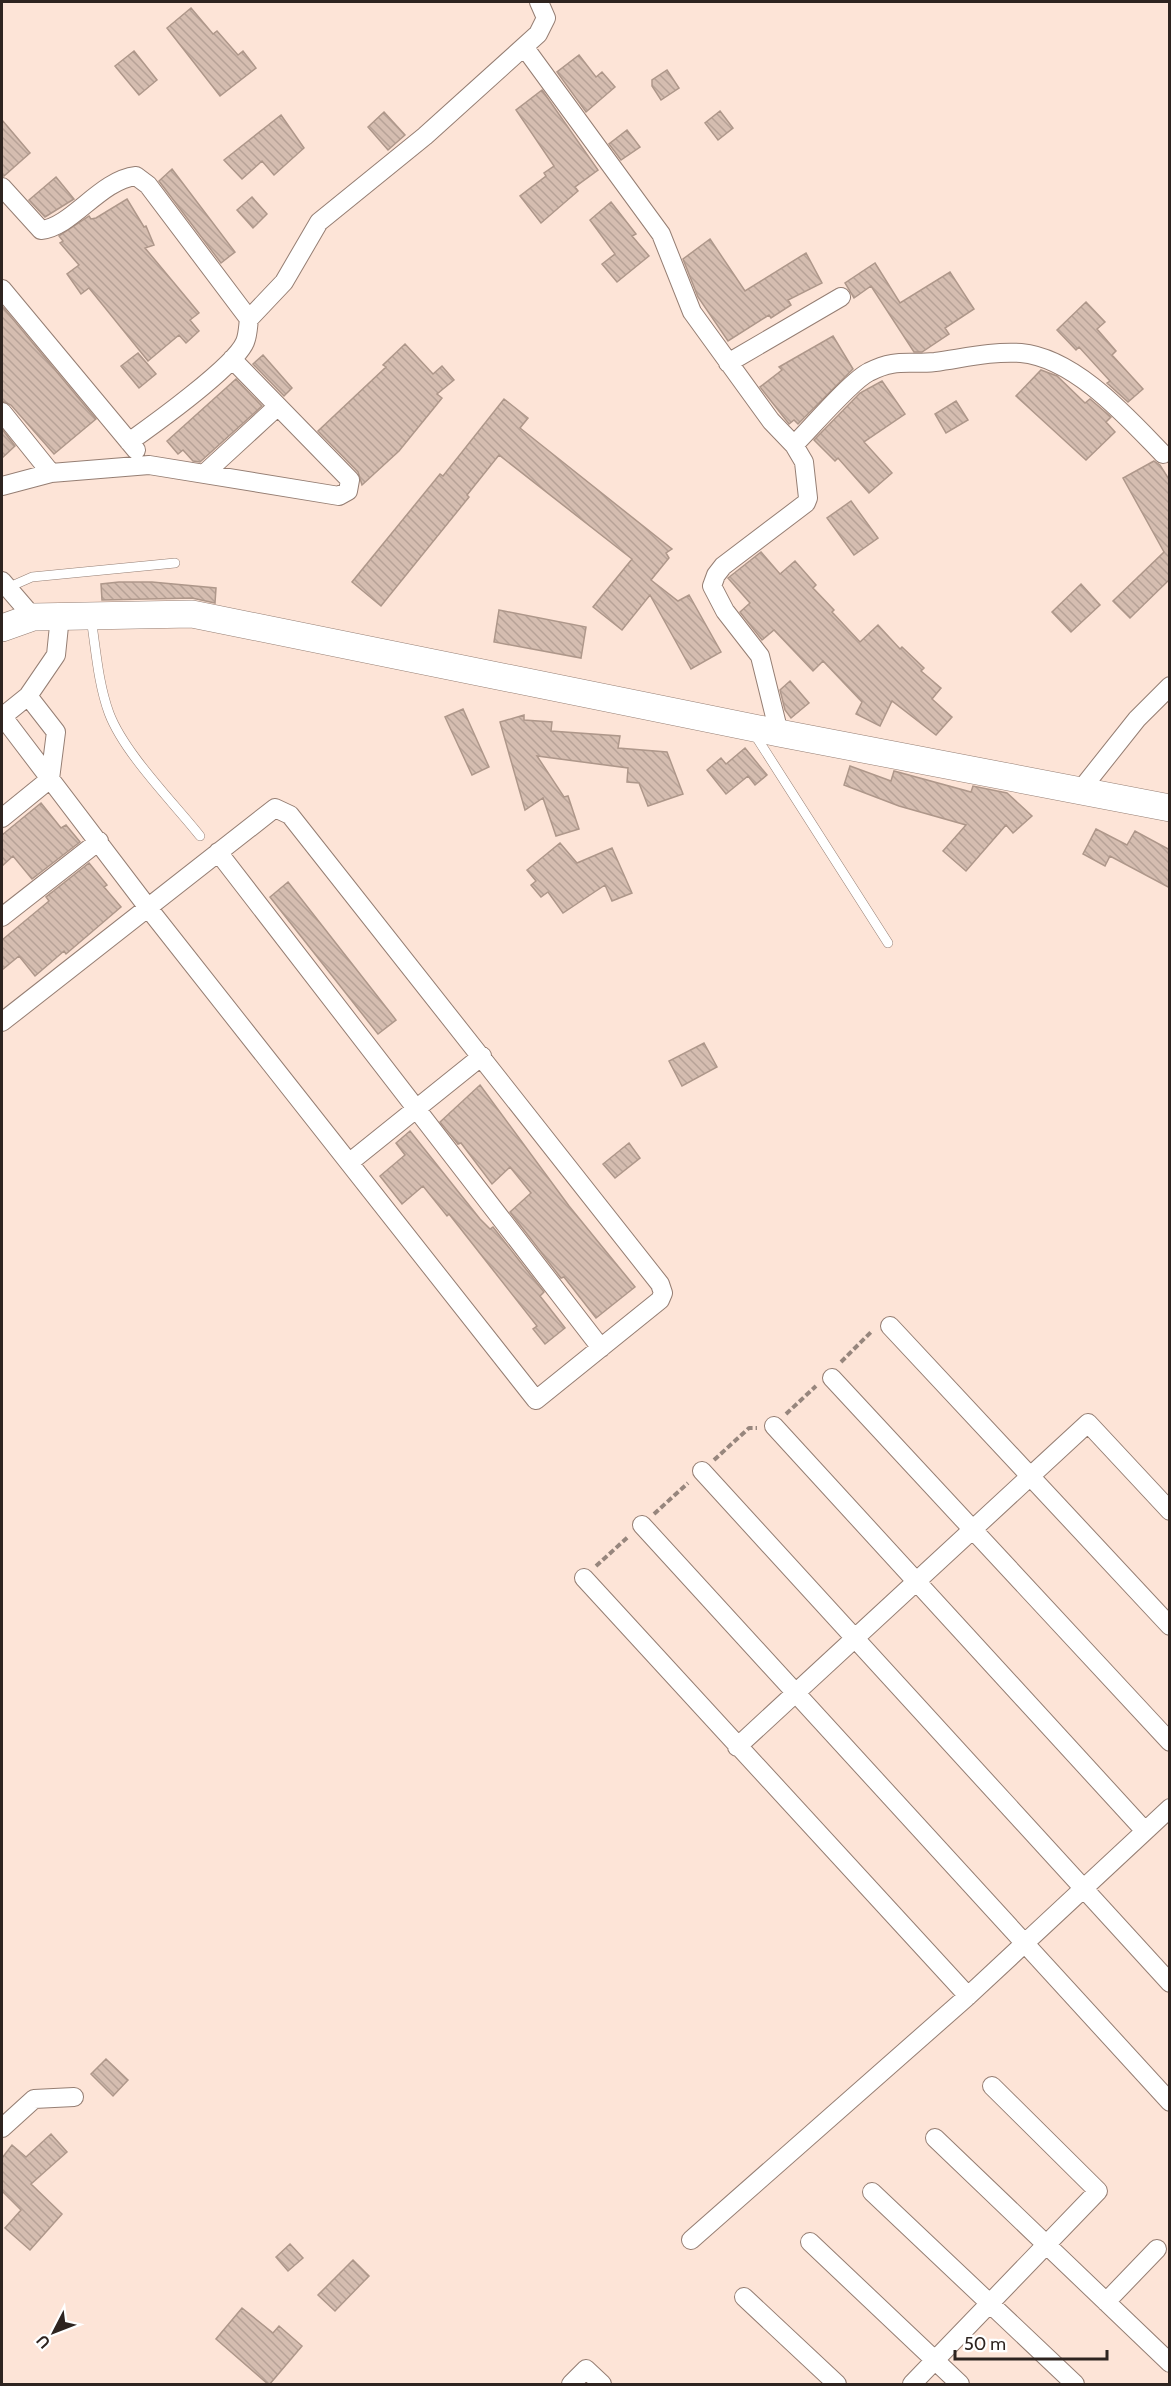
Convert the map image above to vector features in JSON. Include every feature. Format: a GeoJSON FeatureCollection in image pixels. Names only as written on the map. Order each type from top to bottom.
{"type":"FeatureCollection","features":[{"type":"Feature","properties":{"kind":"street"},"geometry":{"type":"LineString","coordinates":[[129,442],[162,419],[232,360],[246,341],[249,319],[284,282],[318,222],[425,136],[525,48],[538,34],[546,18],[539,2]]}},
{"type":"Feature","properties":{"kind":"street"},"geometry":{"type":"LineString","coordinates":[[525,48],[661,234],[692,312],[771,422],[794,445],[804,462],[808,498],[806,503],[723,566],[712,586],[725,611],[760,656],[779,733]]}},
{"type":"Feature","properties":{"kind":"street"},"geometry":{"type":"LineString","coordinates":[[2,187],[41,230],[54,226],[126,177],[136,176],[148,185],[249,319]]}},
{"type":"Feature","properties":{"kind":"street"},"geometry":{"type":"LineString","coordinates":[[2,289],[149,465]]}},
{"type":"Feature","properties":{"kind":"street"},"geometry":{"type":"LineString","coordinates":[[729,363],[841,297]]}},
{"type":"Feature","properties":{"kind":"street"},"geometry":{"type":"LineString","coordinates":[[794,445],[867,373],[897,361],[933,362],[986,353],[1023,353],[1053,361],[1072,371],[1163,454]]}},
{"type":"Feature","properties":{"kind":"street"},"geometry":{"type":"LineString","coordinates":[[2,486],[51,473],[149,465],[339,496],[348,491],[350,480],[232,360]]}},
{"type":"Feature","properties":{"kind":"street"},"geometry":{"type":"LineString","coordinates":[[204,474],[278,406]]}},
{"type":"Feature","properties":{"kind":"street"},"geometry":{"type":"LineString","coordinates":[[2,412],[51,473]]}},
{"type":"Feature","properties":{"kind":"street"},"geometry":{"type":"LineString","coordinates":[[2,1022],[149,909],[275,808],[290,815],[660,1284],[663,1293],[660,1300],[536,1400],[149,909],[2,717],[28,696],[56,655],[47,617],[3,586]]}},
{"type":"Feature","properties":{"kind":"street"},"geometry":{"type":"LineString","coordinates":[[2,628],[47,617],[192,614],[751,728],[1170,808]]}},
{"type":"Feature","properties":{"kind":"street"},"geometry":{"type":"LineString","coordinates":[[1079,792],[1137,719],[1170,686]]}},
{"type":"Feature","properties":{"kind":"street"},"geometry":{"type":"LineString","coordinates":[[2,818],[50,779],[56,732],[28,696]]}},
{"type":"Feature","properties":{"kind":"street"},"geometry":{"type":"LineString","coordinates":[[2,917],[99,841]]}},
{"type":"Feature","properties":{"kind":"street"},"geometry":{"type":"LineString","coordinates":[[218,852],[418,1108],[601,1348]]}},
{"type":"Feature","properties":{"kind":"street"},"geometry":{"type":"LineString","coordinates":[[350,1162],[482,1056]]}},
{"type":"Feature","properties":{"kind":"street"},"geometry":{"type":"LineString","coordinates":[[890,1326],[1170,1626]]}},
{"type":"Feature","properties":{"kind":"street"},"geometry":{"type":"LineString","coordinates":[[832,1378],[1170,1742]]}},
{"type":"Feature","properties":{"kind":"street"},"geometry":{"type":"LineString","coordinates":[[737,1747],[1088,1423],[1170,1511]]}},
{"type":"Feature","properties":{"kind":"street"},"geometry":{"type":"LineString","coordinates":[[774,1426],[1145,1831]]}},
{"type":"Feature","properties":{"kind":"street"},"geometry":{"type":"LineString","coordinates":[[702,1471],[1170,1983]]}},
{"type":"Feature","properties":{"kind":"street"},"geometry":{"type":"LineString","coordinates":[[642,1525],[1170,2102]]}},
{"type":"Feature","properties":{"kind":"street"},"geometry":{"type":"LineString","coordinates":[[584,1578],[968,1996]]}},
{"type":"Feature","properties":{"kind":"street"},"geometry":{"type":"LineString","coordinates":[[691,2240],[968,1996],[1170,1808]]}},
{"type":"Feature","properties":{"kind":"street"},"geometry":{"type":"LineString","coordinates":[[912,2385],[1098,2191],[992,2086]]}},
{"type":"Feature","properties":{"kind":"street"},"geometry":{"type":"LineString","coordinates":[[2,2128],[34,2098],[74,2097]]}},
{"type":"Feature","properties":{"kind":"street"},"geometry":{"type":"LineString","coordinates":[[935,2138],[1106,2302],[1168,2358]]}},
{"type":"Feature","properties":{"kind":"street"},"geometry":{"type":"LineString","coordinates":[[872,2192],[1075,2385]]}},
{"type":"Feature","properties":{"kind":"street"},"geometry":{"type":"LineString","coordinates":[[810,2242],[960,2385]]}},
{"type":"Feature","properties":{"kind":"street"},"geometry":{"type":"LineString","coordinates":[[1106,2302],[1157,2249]]}},
{"type":"Feature","properties":{"kind":"street"},"geometry":{"type":"LineString","coordinates":[[744,2297],[837,2385]]}},
{"type":"Feature","properties":{"kind":"street"},"geometry":{"type":"LineString","coordinates":[[571,2385],[586,2369],[602,2385]]}},
{"type":"Feature","properties":{"kind":"lane"},"geometry":{"type":"LineString","coordinates":[[3,586],[32,577],[175,563]]}},
{"type":"Feature","properties":{"kind":"lane"},"geometry":{"type":"LineString","coordinates":[[91,616],[102,693],[110,716],[133,753],[200,836]]}},
{"type":"Feature","properties":{"kind":"lane"},"geometry":{"type":"LineString","coordinates":[[751,728],[888,943]]}},
{"type":"Feature","properties":{"kind":"path"},"geometry":{"type":"LineString","coordinates":[[584,1578],[749,1428],[774,1426],[811,1389],[832,1378],[833,1370],[871,1332],[890,1326]]}},
{"type":"Feature","properties":{"kind":"building"},"geometry":{"type":"Polygon","coordinates":[[[191,8],[213,34],[217,31],[238,55],[243,51],[256,68],[220,96],[167,28],[191,8]]]}},
{"type":"Feature","properties":{"kind":"building"},"geometry":{"type":"Polygon","coordinates":[[[134,51],[157,80],[139,95],[115,66],[134,51]]]}},
{"type":"Feature","properties":{"kind":"building"},"geometry":{"type":"Polygon","coordinates":[[[579,55],[596,77],[602,72],[615,87],[586,112],[557,72],[579,55]]]}},
{"type":"Feature","properties":{"kind":"building"},"geometry":{"type":"Polygon","coordinates":[[[667,70],[679,88],[661,100],[652,86],[652,80],[667,70]]]}},
{"type":"Feature","properties":{"kind":"building"},"geometry":{"type":"Polygon","coordinates":[[[542,90],[598,170],[575,187],[578,191],[541,223],[520,196],[546,176],[544,173],[554,166],[516,110],[542,90]]]}},
{"type":"Feature","properties":{"kind":"building"},"geometry":{"type":"Polygon","coordinates":[[[720,111],[733,128],[718,140],[705,123],[720,111]]]}},
{"type":"Feature","properties":{"kind":"building"},"geometry":{"type":"Polygon","coordinates":[[[384,112],[405,135],[388,150],[368,127],[384,112]]]}},
{"type":"Feature","properties":{"kind":"building"},"geometry":{"type":"Polygon","coordinates":[[[281,115],[304,148],[274,175],[262,161],[242,179],[224,160],[281,115]]]}},
{"type":"Feature","properties":{"kind":"building"},"geometry":{"type":"Polygon","coordinates":[[[2,120],[30,153],[4,176],[2,176],[2,120]]]}},
{"type":"Feature","properties":{"kind":"building"},"geometry":{"type":"Polygon","coordinates":[[[627,130],[640,147],[621,160],[609,144],[627,130]]]}},
{"type":"Feature","properties":{"kind":"building"},"geometry":{"type":"Polygon","coordinates":[[[172,169],[235,252],[221,263],[159,181],[172,169]]]}},
{"type":"Feature","properties":{"kind":"building"},"geometry":{"type":"Polygon","coordinates":[[[56,177],[74,199],[45,217],[29,200],[56,177]]]}},
{"type":"Feature","properties":{"kind":"building"},"geometry":{"type":"Polygon","coordinates":[[[252,197],[267,214],[253,228],[237,210],[252,197]]]}},
{"type":"Feature","properties":{"kind":"building"},"geometry":{"type":"Polygon","coordinates":[[[127,199],[144,227],[146,226],[154,245],[145,248],[199,313],[190,320],[199,331],[186,343],[179,335],[148,361],[89,288],[81,294],[67,274],[79,265],[60,243],[63,241],[59,236],[89,216],[91,219],[96,218],[127,199]]]}},
{"type":"Feature","properties":{"kind":"building"},"geometry":{"type":"Polygon","coordinates":[[[611,202],[636,234],[632,236],[649,256],[617,282],[602,264],[615,254],[590,220],[611,202]]]}},
{"type":"Feature","properties":{"kind":"building"},"geometry":{"type":"Polygon","coordinates":[[[710,239],[745,291],[806,253],[822,283],[788,300],[791,305],[771,318],[769,315],[728,341],[698,297],[683,259],[710,239]]]}},
{"type":"Feature","properties":{"kind":"building"},"geometry":{"type":"Polygon","coordinates":[[[875,263],[900,303],[950,272],[974,309],[945,328],[949,334],[922,352],[914,352],[871,286],[854,298],[845,283],[875,263]]]}},
{"type":"Feature","properties":{"kind":"building"},"geometry":{"type":"Polygon","coordinates":[[[1086,302],[1105,322],[1097,329],[1116,351],[1112,355],[1143,389],[1128,402],[1107,383],[1110,381],[1079,347],[1076,350],[1057,330],[1086,302]]]}},
{"type":"Feature","properties":{"kind":"building"},"geometry":{"type":"Polygon","coordinates":[[[2,306],[96,419],[54,454],[11,405],[2,401],[2,306]]]}},
{"type":"Feature","properties":{"kind":"building"},"geometry":{"type":"Polygon","coordinates":[[[833,336],[853,369],[798,424],[794,420],[789,424],[760,387],[782,370],[779,367],[833,336]]]}},
{"type":"Feature","properties":{"kind":"building"},"geometry":{"type":"Polygon","coordinates":[[[405,344],[433,374],[442,366],[454,380],[437,394],[442,398],[399,451],[362,485],[358,472],[318,431],[386,367],[383,365],[405,344]]]}},
{"type":"Feature","properties":{"kind":"building"},"geometry":{"type":"Polygon","coordinates":[[[138,353],[156,374],[139,388],[121,366],[138,353]]]}},
{"type":"Feature","properties":{"kind":"building"},"geometry":{"type":"Polygon","coordinates":[[[263,355],[292,388],[284,396],[253,364],[263,355]]]}},
{"type":"Feature","properties":{"kind":"building"},"geometry":{"type":"Polygon","coordinates":[[[1041,370],[1057,376],[1085,403],[1090,399],[1111,417],[1106,422],[1115,432],[1086,460],[1016,396],[1041,370]]]}},
{"type":"Feature","properties":{"kind":"building"},"geometry":{"type":"Polygon","coordinates":[[[236,379],[262,406],[200,462],[193,461],[183,450],[178,454],[167,441],[236,379]]]}},
{"type":"Feature","properties":{"kind":"building"},"geometry":{"type":"Polygon","coordinates":[[[882,381],[905,414],[864,442],[892,473],[869,493],[838,458],[835,461],[814,440],[860,393],[882,381]]]}},
{"type":"Feature","properties":{"kind":"building"},"geometry":{"type":"Polygon","coordinates":[[[504,399],[528,418],[520,428],[672,549],[666,553],[669,558],[651,580],[678,601],[689,595],[721,652],[691,669],[650,595],[622,630],[593,607],[632,559],[499,455],[467,495],[469,497],[381,606],[352,582],[440,474],[443,476],[504,399]]]}},
{"type":"Feature","properties":{"kind":"building"},"geometry":{"type":"Polygon","coordinates":[[[956,401],[968,420],[946,433],[935,414],[956,401]]]}},
{"type":"Feature","properties":{"kind":"building"},"geometry":{"type":"Polygon","coordinates":[[[2,429],[15,446],[2,458],[2,429]]]}},
{"type":"Feature","properties":{"kind":"building"},"geometry":{"type":"Polygon","coordinates":[[[1154,461],[1160,465],[1170,481],[1170,579],[1130,618],[1113,601],[1164,552],[1123,478],[1154,461]]]}},
{"type":"Feature","properties":{"kind":"building"},"geometry":{"type":"Polygon","coordinates":[[[851,501],[878,538],[854,555],[827,518],[851,501]]]}},
{"type":"Feature","properties":{"kind":"building"},"geometry":{"type":"Polygon","coordinates":[[[761,552],[780,574],[795,561],[816,585],[813,588],[834,610],[832,612],[860,642],[878,625],[900,649],[902,647],[924,668],[921,671],[941,688],[932,699],[952,717],[936,735],[892,701],[880,726],[856,714],[862,702],[823,661],[813,671],[774,630],[762,640],[740,612],[750,603],[728,578],[761,552]]]}},
{"type":"Feature","properties":{"kind":"building"},"geometry":{"type":"Polygon","coordinates":[[[152,582],[216,588],[215,603],[192,598],[102,600],[101,584],[152,582]]]}},
{"type":"Feature","properties":{"kind":"building"},"geometry":{"type":"Polygon","coordinates":[[[1081,584],[1100,605],[1071,632],[1052,612],[1081,584]]]}},
{"type":"Feature","properties":{"kind":"building"},"geometry":{"type":"Polygon","coordinates":[[[499,610],[586,627],[581,658],[494,642],[499,610]]]}},
{"type":"Feature","properties":{"kind":"building"},"geometry":{"type":"Polygon","coordinates":[[[790,681],[809,703],[791,718],[785,710],[780,690],[790,681]]]}},
{"type":"Feature","properties":{"kind":"building"},"geometry":{"type":"Polygon","coordinates":[[[463,709],[489,767],[472,775],[445,717],[463,709]]]}},
{"type":"Feature","properties":{"kind":"building"},"geometry":{"type":"Polygon","coordinates":[[[524,715],[524,720],[552,722],[551,731],[620,736],[618,748],[667,752],[683,794],[648,806],[639,783],[627,782],[628,768],[537,756],[564,797],[568,796],[579,829],[556,836],[543,798],[525,810],[500,722],[524,715]]]}},
{"type":"Feature","properties":{"kind":"building"},"geometry":{"type":"Polygon","coordinates":[[[745,748],[767,775],[755,785],[748,776],[726,794],[707,770],[721,758],[726,764],[745,748]]]}},
{"type":"Feature","properties":{"kind":"building"},"geometry":{"type":"Polygon","coordinates":[[[850,766],[891,781],[894,771],[971,792],[973,786],[1007,793],[1032,816],[1013,833],[1006,825],[966,871],[943,851],[966,825],[899,806],[844,785],[850,766]]]}},
{"type":"Feature","properties":{"kind":"building"},"geometry":{"type":"Polygon","coordinates":[[[41,803],[61,828],[66,825],[80,842],[32,879],[13,856],[2,866],[2,835],[41,803]]]}},
{"type":"Feature","properties":{"kind":"building"},"geometry":{"type":"Polygon","coordinates":[[[1096,829],[1127,845],[1135,831],[1170,850],[1170,888],[1110,856],[1105,866],[1083,854],[1096,829]]]}},
{"type":"Feature","properties":{"kind":"building"},"geometry":{"type":"Polygon","coordinates":[[[560,843],[577,863],[612,848],[632,893],[612,901],[605,885],[563,913],[548,892],[541,897],[531,885],[536,881],[527,870],[560,843]]]}},
{"type":"Feature","properties":{"kind":"building"},"geometry":{"type":"Polygon","coordinates":[[[89,863],[107,885],[104,887],[121,907],[66,954],[64,951],[35,976],[19,956],[2,970],[2,940],[49,901],[46,897],[89,863]]]}},
{"type":"Feature","properties":{"kind":"building"},"geometry":{"type":"Polygon","coordinates":[[[288,882],[396,1020],[378,1034],[270,897],[288,882]]]}},
{"type":"Feature","properties":{"kind":"building"},"geometry":{"type":"Polygon","coordinates":[[[704,1043],[717,1067],[682,1086],[669,1061],[704,1043]]]}},
{"type":"Feature","properties":{"kind":"building"},"geometry":{"type":"Polygon","coordinates":[[[480,1085],[569,1206],[635,1287],[596,1318],[564,1277],[561,1278],[510,1212],[531,1193],[510,1167],[492,1184],[461,1143],[458,1144],[440,1122],[480,1085]]]}},
{"type":"Feature","properties":{"kind":"building"},"geometry":{"type":"Polygon","coordinates":[[[410,1131],[480,1219],[490,1229],[493,1227],[544,1292],[540,1296],[565,1328],[545,1344],[533,1329],[537,1326],[449,1214],[447,1216],[423,1186],[402,1204],[380,1176],[405,1155],[396,1143],[410,1131]]]}},
{"type":"Feature","properties":{"kind":"building"},"geometry":{"type":"Polygon","coordinates":[[[629,1143],[640,1158],[615,1178],[603,1164],[629,1143]]]}},
{"type":"Feature","properties":{"kind":"building"},"geometry":{"type":"Polygon","coordinates":[[[106,2059],[128,2080],[113,2096],[91,2074],[106,2059]]]}},
{"type":"Feature","properties":{"kind":"building"},"geometry":{"type":"Polygon","coordinates":[[[51,2134],[67,2152],[31,2184],[62,2214],[30,2250],[5,2228],[21,2210],[2,2191],[2,2158],[12,2145],[26,2157],[51,2134]]]}},
{"type":"Feature","properties":{"kind":"building"},"geometry":{"type":"Polygon","coordinates":[[[290,2244],[303,2258],[288,2271],[276,2257],[290,2244]]]}},
{"type":"Feature","properties":{"kind":"building"},"geometry":{"type":"Polygon","coordinates":[[[353,2260],[369,2276],[335,2311],[318,2295],[353,2260]]]}},
{"type":"Feature","properties":{"kind":"building"},"geometry":{"type":"Polygon","coordinates":[[[242,2308],[273,2333],[279,2326],[302,2346],[269,2385],[216,2339],[242,2308]]]}}]}
